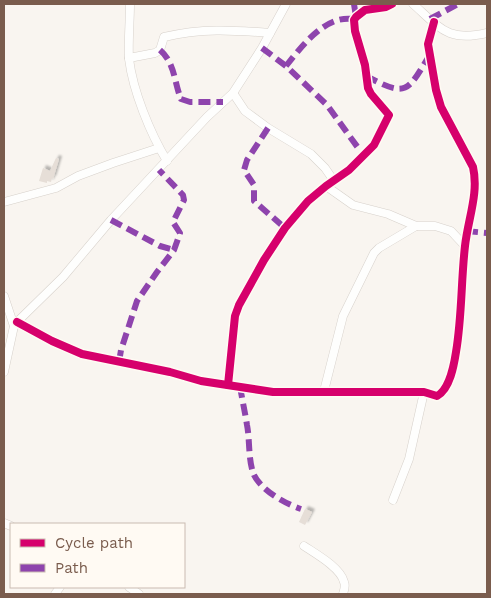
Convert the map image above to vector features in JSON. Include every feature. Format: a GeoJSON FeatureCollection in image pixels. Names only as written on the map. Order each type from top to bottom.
{"type":"FeatureCollection","features":[{"type":"Feature","properties":{"kind":"street"},"geometry":{"type":"LineString","coordinates":[[130,4],[129,58],[136,88],[159,148],[167,161]]}},
{"type":"Feature","properties":{"kind":"street"},"geometry":{"type":"LineString","coordinates":[[4,372],[16,324],[63,278],[111,220],[207,117],[233,93],[286,4]]}},
{"type":"Feature","properties":{"kind":"street"},"geometry":{"type":"LineString","coordinates":[[228,385],[239,305],[264,260],[285,228],[308,200],[349,170],[374,145],[390,115],[368,88],[365,65],[355,31],[354,20],[365,10],[386,7],[392,4]]}},
{"type":"Feature","properties":{"kind":"street"},"geometry":{"type":"LineString","coordinates":[[413,4],[447,33],[457,36],[487,33]]}},
{"type":"Feature","properties":{"kind":"street"},"geometry":{"type":"LineString","coordinates":[[4,296],[16,324],[52,341],[82,354],[170,372],[200,381],[273,392],[424,392],[437,396],[441,394],[447,385],[456,352],[465,246],[476,187],[473,167],[441,106],[436,90],[428,44],[434,22]]}},
{"type":"Feature","properties":{"kind":"street"},"geometry":{"type":"LineString","coordinates":[[129,58],[155,53],[160,50],[164,37],[188,31],[218,30],[270,33]]}},
{"type":"Feature","properties":{"kind":"street"},"geometry":{"type":"LineString","coordinates":[[233,93],[245,111],[268,128],[311,154],[325,168],[334,181]]}},
{"type":"Feature","properties":{"kind":"street"},"geometry":{"type":"LineString","coordinates":[[4,202],[56,188],[78,176],[159,148]]}},
{"type":"Feature","properties":{"kind":"street"},"geometry":{"type":"LineString","coordinates":[[326,186],[352,204],[388,214],[416,226],[435,226],[451,231],[465,246]]}},
{"type":"Feature","properties":{"kind":"street"},"geometry":{"type":"LineString","coordinates":[[324,391],[343,316],[374,253],[379,248],[416,226]]}},
{"type":"Feature","properties":{"kind":"street"},"geometry":{"type":"LineString","coordinates":[[393,500],[409,459],[424,392]]}},
{"type":"Feature","properties":{"kind":"street"},"geometry":{"type":"LineString","coordinates":[[304,546],[331,565],[341,576],[345,584],[343,594]]}},
{"type":"Feature","properties":{"kind":"building"},"geometry":{"type":"Polygon","coordinates":[[[56,158],[59,159],[51,182],[39,181],[43,168],[50,171],[56,158]]]}},
{"type":"Feature","properties":{"kind":"building"},"geometry":{"type":"Polygon","coordinates":[[[305,509],[312,512],[305,525],[299,522],[305,509]]]}},
{"type":"Feature","properties":{"kind":"marked path"},"geometry":{"type":"LineString","coordinates":[[354,4],[356,17]]}},
{"type":"Feature","properties":{"kind":"marked path"},"geometry":{"type":"LineString","coordinates":[[430,19],[458,4]]}},
{"type":"Feature","properties":{"kind":"marked path"},"geometry":{"type":"LineString","coordinates":[[286,66],[307,41],[324,27],[343,19],[354,20]]}},
{"type":"Feature","properties":{"kind":"marked path"},"geometry":{"type":"LineString","coordinates":[[262,48],[286,66],[327,105],[364,156]]}},
{"type":"Feature","properties":{"kind":"marked path"},"geometry":{"type":"LineString","coordinates":[[160,50],[169,61],[181,99],[190,102],[223,102]]}},
{"type":"Feature","properties":{"kind":"marked path"},"geometry":{"type":"LineString","coordinates":[[366,76],[390,87],[404,88],[416,78],[429,56]]}},
{"type":"Feature","properties":{"kind":"marked path"},"geometry":{"type":"LineString","coordinates":[[268,128],[247,160],[244,170],[254,185],[254,201],[285,228]]}},
{"type":"Feature","properties":{"kind":"marked path"},"geometry":{"type":"LineString","coordinates":[[119,362],[137,301],[174,250],[180,233],[173,222],[184,200],[183,195],[159,170]]}},
{"type":"Feature","properties":{"kind":"marked path"},"geometry":{"type":"LineString","coordinates":[[111,220],[160,246],[174,250]]}},
{"type":"Feature","properties":{"kind":"marked path"},"geometry":{"type":"LineString","coordinates":[[466,231],[487,233]]}},
{"type":"Feature","properties":{"kind":"marked path"},"geometry":{"type":"LineString","coordinates":[[240,386],[254,475],[268,491],[288,504],[301,509]]}},
{"type":"Feature","properties":{"kind":"cycle path"},"geometry":{"type":"LineString","coordinates":[[228,385],[235,316],[239,305],[264,260],[285,228],[308,201],[349,170],[374,145],[389,115],[368,88],[365,65],[355,31],[354,20],[365,10],[386,7],[392,4]]}},
{"type":"Feature","properties":{"kind":"cycle path"},"geometry":{"type":"LineString","coordinates":[[17,322],[52,341],[82,354],[170,372],[201,381],[273,392],[424,392],[437,396],[445,388],[453,370],[459,326],[466,236],[475,187],[475,177],[473,167],[441,107],[436,90],[428,44],[434,22]]}}]}
